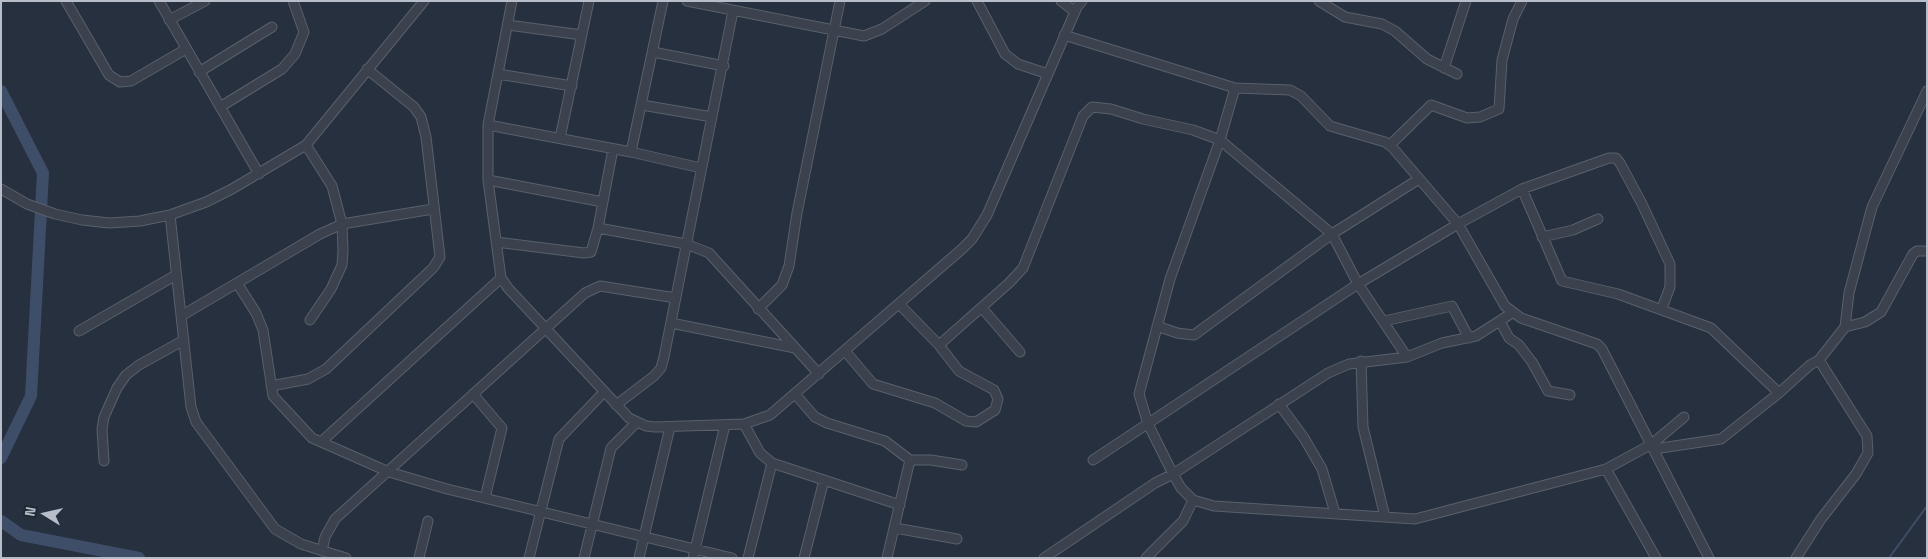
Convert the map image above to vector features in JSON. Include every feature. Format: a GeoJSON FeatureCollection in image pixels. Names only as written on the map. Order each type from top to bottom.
{"type":"FeatureCollection","features":[{"type":"Feature","properties":{"kind":"street"},"geometry":{"type":"LineString","coordinates":[[66,1],[109,75],[120,82],[131,81],[186,49]]}},
{"type":"Feature","properties":{"kind":"street"},"geometry":{"type":"LineString","coordinates":[[159,1],[259,174]]}},
{"type":"Feature","properties":{"kind":"street"},"geometry":{"type":"LineString","coordinates":[[170,20],[205,1]]}},
{"type":"Feature","properties":{"kind":"street"},"geometry":{"type":"LineString","coordinates":[[220,107],[282,69],[295,54],[304,32],[293,1]]}},
{"type":"Feature","properties":{"kind":"street"},"geometry":{"type":"LineString","coordinates":[[1,189],[27,204],[56,214],[82,220],[110,223],[170,216],[206,202],[259,174],[306,145],[424,1]]}},
{"type":"Feature","properties":{"kind":"street"},"geometry":{"type":"LineString","coordinates":[[511,1],[488,125],[488,180],[501,278],[508,288],[604,392],[636,423],[646,426],[670,427],[744,424],[770,415],[962,248],[980,227],[1074,12],[1082,1]]}},
{"type":"Feature","properties":{"kind":"street"},"geometry":{"type":"LineString","coordinates":[[560,138],[589,1]]}},
{"type":"Feature","properties":{"kind":"street"},"geometry":{"type":"LineString","coordinates":[[631,152],[663,1]]}},
{"type":"Feature","properties":{"kind":"street"},"geometry":{"type":"LineString","coordinates":[[687,1],[860,35],[868,35],[882,29],[925,1]]}},
{"type":"Feature","properties":{"kind":"street"},"geometry":{"type":"LineString","coordinates":[[758,310],[782,285],[789,266],[797,214],[836,30],[840,1]]}},
{"type":"Feature","properties":{"kind":"street"},"geometry":{"type":"LineString","coordinates":[[977,1],[1001,49],[1011,60],[1048,74]]}},
{"type":"Feature","properties":{"kind":"street"},"geometry":{"type":"LineString","coordinates":[[1061,1],[1074,12]]}},
{"type":"Feature","properties":{"kind":"street"},"geometry":{"type":"LineString","coordinates":[[1319,1],[1345,17],[1382,24],[1395,31],[1422,55],[1457,74]]}},
{"type":"Feature","properties":{"kind":"street"},"geometry":{"type":"LineString","coordinates":[[1444,68],[1466,1]]}},
{"type":"Feature","properties":{"kind":"street"},"geometry":{"type":"LineString","coordinates":[[1390,145],[1431,105],[1467,118],[1480,117],[1499,109],[1502,60],[1513,19],[1522,1]]}},
{"type":"Feature","properties":{"kind":"street"},"geometry":{"type":"LineString","coordinates":[[616,404],[658,372],[664,357],[701,168],[724,66],[733,11]]}},
{"type":"Feature","properties":{"kind":"street"},"geometry":{"type":"LineString","coordinates":[[508,25],[582,35]]}},
{"type":"Feature","properties":{"kind":"street"},"geometry":{"type":"LineString","coordinates":[[199,72],[272,27]]}},
{"type":"Feature","properties":{"kind":"street"},"geometry":{"type":"LineString","coordinates":[[1064,35],[1235,88],[1290,90],[1301,96],[1330,126],[1390,145],[1458,224],[1497,295],[1512,313],[1520,318],[1600,346],[1709,558]]}},
{"type":"Feature","properties":{"kind":"street"},"geometry":{"type":"LineString","coordinates":[[653,52],[724,66]]}},
{"type":"Feature","properties":{"kind":"street"},"geometry":{"type":"LineString","coordinates":[[272,386],[308,379],[326,369],[433,268],[440,257],[426,137],[421,117],[414,107],[367,70]]}},
{"type":"Feature","properties":{"kind":"street"},"geometry":{"type":"LineString","coordinates":[[498,74],[572,86]]}},
{"type":"Feature","properties":{"kind":"street"},"geometry":{"type":"LineString","coordinates":[[1235,88],[1220,140],[1197,199],[1157,326],[1139,394],[1148,424],[1181,488],[1193,500],[1214,506],[1385,517],[1422,517],[1606,469],[1653,447],[1721,439],[1779,393],[1810,365],[1819,360],[1845,327],[1849,293],[1872,207],[1927,91]]}},
{"type":"Feature","properties":{"kind":"street"},"geometry":{"type":"LineString","coordinates":[[642,104],[712,117]]}},
{"type":"Feature","properties":{"kind":"street"},"geometry":{"type":"LineString","coordinates":[[939,345],[982,308],[1023,268],[1083,116],[1088,108],[1111,109],[1143,120],[1193,130],[1220,140],[1332,234],[1358,284],[1407,357]]}},
{"type":"Feature","properties":{"kind":"street"},"geometry":{"type":"LineString","coordinates":[[488,125],[631,152],[701,168]]}},
{"type":"Feature","properties":{"kind":"street"},"geometry":{"type":"LineString","coordinates":[[306,145],[332,186],[342,224],[342,265],[331,289],[310,320]]}},
{"type":"Feature","properties":{"kind":"street"},"geometry":{"type":"LineString","coordinates":[[496,242],[587,253],[594,247],[613,149]]}},
{"type":"Feature","properties":{"kind":"street"},"geometry":{"type":"LineString","coordinates":[[1093,460],[1358,284],[1458,224],[1522,189],[1604,159],[1614,157],[1618,159],[1642,204],[1670,264],[1670,287],[1662,308]]}},
{"type":"Feature","properties":{"kind":"street"},"geometry":{"type":"LineString","coordinates":[[1157,326],[1177,333],[1194,335],[1332,234],[1419,179]]}},
{"type":"Feature","properties":{"kind":"street"},"geometry":{"type":"LineString","coordinates":[[488,180],[603,202]]}},
{"type":"Feature","properties":{"kind":"street"},"geometry":{"type":"LineString","coordinates":[[1522,189],[1562,281],[1604,290],[1662,308],[1716,331],[1779,393]]}},
{"type":"Feature","properties":{"kind":"street"},"geometry":{"type":"LineString","coordinates":[[180,316],[320,234],[342,224],[433,209]]}},
{"type":"Feature","properties":{"kind":"street"},"geometry":{"type":"LineString","coordinates":[[170,216],[191,407],[196,422],[276,529],[301,544],[346,558]]}},
{"type":"Feature","properties":{"kind":"street"},"geometry":{"type":"LineString","coordinates":[[1542,237],[1573,230],[1598,219]]}},
{"type":"Feature","properties":{"kind":"street"},"geometry":{"type":"LineString","coordinates":[[598,228],[686,244],[709,253],[758,310],[819,374]]}},
{"type":"Feature","properties":{"kind":"street"},"geometry":{"type":"LineString","coordinates":[[1845,327],[1865,322],[1881,312],[1913,254],[1917,251],[1927,251]]}},
{"type":"Feature","properties":{"kind":"street"},"geometry":{"type":"LineString","coordinates":[[79,331],[176,275]]}},
{"type":"Feature","properties":{"kind":"street"},"geometry":{"type":"LineString","coordinates":[[321,442],[501,278]]}},
{"type":"Feature","properties":{"kind":"street"},"geometry":{"type":"LineString","coordinates":[[237,283],[256,313],[263,330],[273,396],[278,404],[312,438],[389,472],[485,498],[644,536],[694,553],[732,558]]}},
{"type":"Feature","properties":{"kind":"street"},"geometry":{"type":"LineString","coordinates":[[322,551],[325,537],[335,519],[592,288],[611,287],[676,298]]}},
{"type":"Feature","properties":{"kind":"street"},"geometry":{"type":"LineString","coordinates":[[845,351],[872,384],[935,403],[966,421],[976,422],[995,410],[998,399],[994,390],[959,371],[939,345],[899,304]]}},
{"type":"Feature","properties":{"kind":"street"},"geometry":{"type":"LineString","coordinates":[[1384,321],[1452,306],[1468,338]]}},
{"type":"Feature","properties":{"kind":"street"},"geometry":{"type":"LineString","coordinates":[[982,308],[1020,352]]}},
{"type":"Feature","properties":{"kind":"street"},"geometry":{"type":"LineString","coordinates":[[1044,558],[1155,483],[1173,474],[1328,372],[1361,361],[1407,357],[1442,343],[1468,338],[1482,333],[1512,313]]}},
{"type":"Feature","properties":{"kind":"street"},"geometry":{"type":"LineString","coordinates":[[1500,321],[1509,338],[1519,345],[1532,362],[1548,391],[1570,395]]}},
{"type":"Feature","properties":{"kind":"street"},"geometry":{"type":"LineString","coordinates":[[671,323],[795,348]]}},
{"type":"Feature","properties":{"kind":"street"},"geometry":{"type":"LineString","coordinates":[[104,461],[102,430],[104,417],[117,388],[126,374],[138,365],[184,340]]}},
{"type":"Feature","properties":{"kind":"street"},"geometry":{"type":"LineString","coordinates":[[1796,558],[1821,519],[1856,474],[1868,453],[1867,436],[1819,360]]}},
{"type":"Feature","properties":{"kind":"street"},"geometry":{"type":"LineString","coordinates":[[1361,361],[1362,427],[1385,517]]}},
{"type":"Feature","properties":{"kind":"street"},"geometry":{"type":"LineString","coordinates":[[529,558],[561,436],[604,392]]}},
{"type":"Feature","properties":{"kind":"street"},"geometry":{"type":"LineString","coordinates":[[473,394],[502,428],[485,498]]}},
{"type":"Feature","properties":{"kind":"street"},"geometry":{"type":"LineString","coordinates":[[795,394],[806,409],[826,423],[885,441],[910,460],[930,460],[962,466]]}},
{"type":"Feature","properties":{"kind":"street"},"geometry":{"type":"LineString","coordinates":[[1279,404],[1304,438],[1322,469],[1335,514]]}},
{"type":"Feature","properties":{"kind":"street"},"geometry":{"type":"LineString","coordinates":[[1653,447],[1684,417]]}},
{"type":"Feature","properties":{"kind":"street"},"geometry":{"type":"LineString","coordinates":[[584,558],[611,448],[636,423]]}},
{"type":"Feature","properties":{"kind":"street"},"geometry":{"type":"LineString","coordinates":[[744,424],[760,453],[772,463],[900,505]]}},
{"type":"Feature","properties":{"kind":"street"},"geometry":{"type":"LineString","coordinates":[[694,553],[725,425]]}},
{"type":"Feature","properties":{"kind":"street"},"geometry":{"type":"LineString","coordinates":[[639,558],[670,427]]}},
{"type":"Feature","properties":{"kind":"street"},"geometry":{"type":"LineString","coordinates":[[887,558],[910,460]]}},
{"type":"Feature","properties":{"kind":"street"},"geometry":{"type":"LineString","coordinates":[[748,558],[772,463]]}},
{"type":"Feature","properties":{"kind":"street"},"geometry":{"type":"LineString","coordinates":[[1606,469],[1656,558]]}},
{"type":"Feature","properties":{"kind":"street"},"geometry":{"type":"LineString","coordinates":[[804,558],[824,480]]}},
{"type":"Feature","properties":{"kind":"street"},"geometry":{"type":"LineString","coordinates":[[1146,558],[1183,521],[1193,500]]}},
{"type":"Feature","properties":{"kind":"street"},"geometry":{"type":"LineString","coordinates":[[419,558],[428,521]]}},
{"type":"Feature","properties":{"kind":"street"},"geometry":{"type":"LineString","coordinates":[[894,528],[957,539]]}},
{"type":"Feature","properties":{"kind":"waterway"},"geometry":{"type":"LineString","coordinates":[[1,91],[43,173],[31,396],[1,458]]}},
{"type":"Feature","properties":{"kind":"waterway"},"geometry":{"type":"LineString","coordinates":[[1889,558],[1927,506]]}},
{"type":"Feature","properties":{"kind":"waterway"},"geometry":{"type":"LineString","coordinates":[[1,521],[21,535],[139,558]]}}]}
